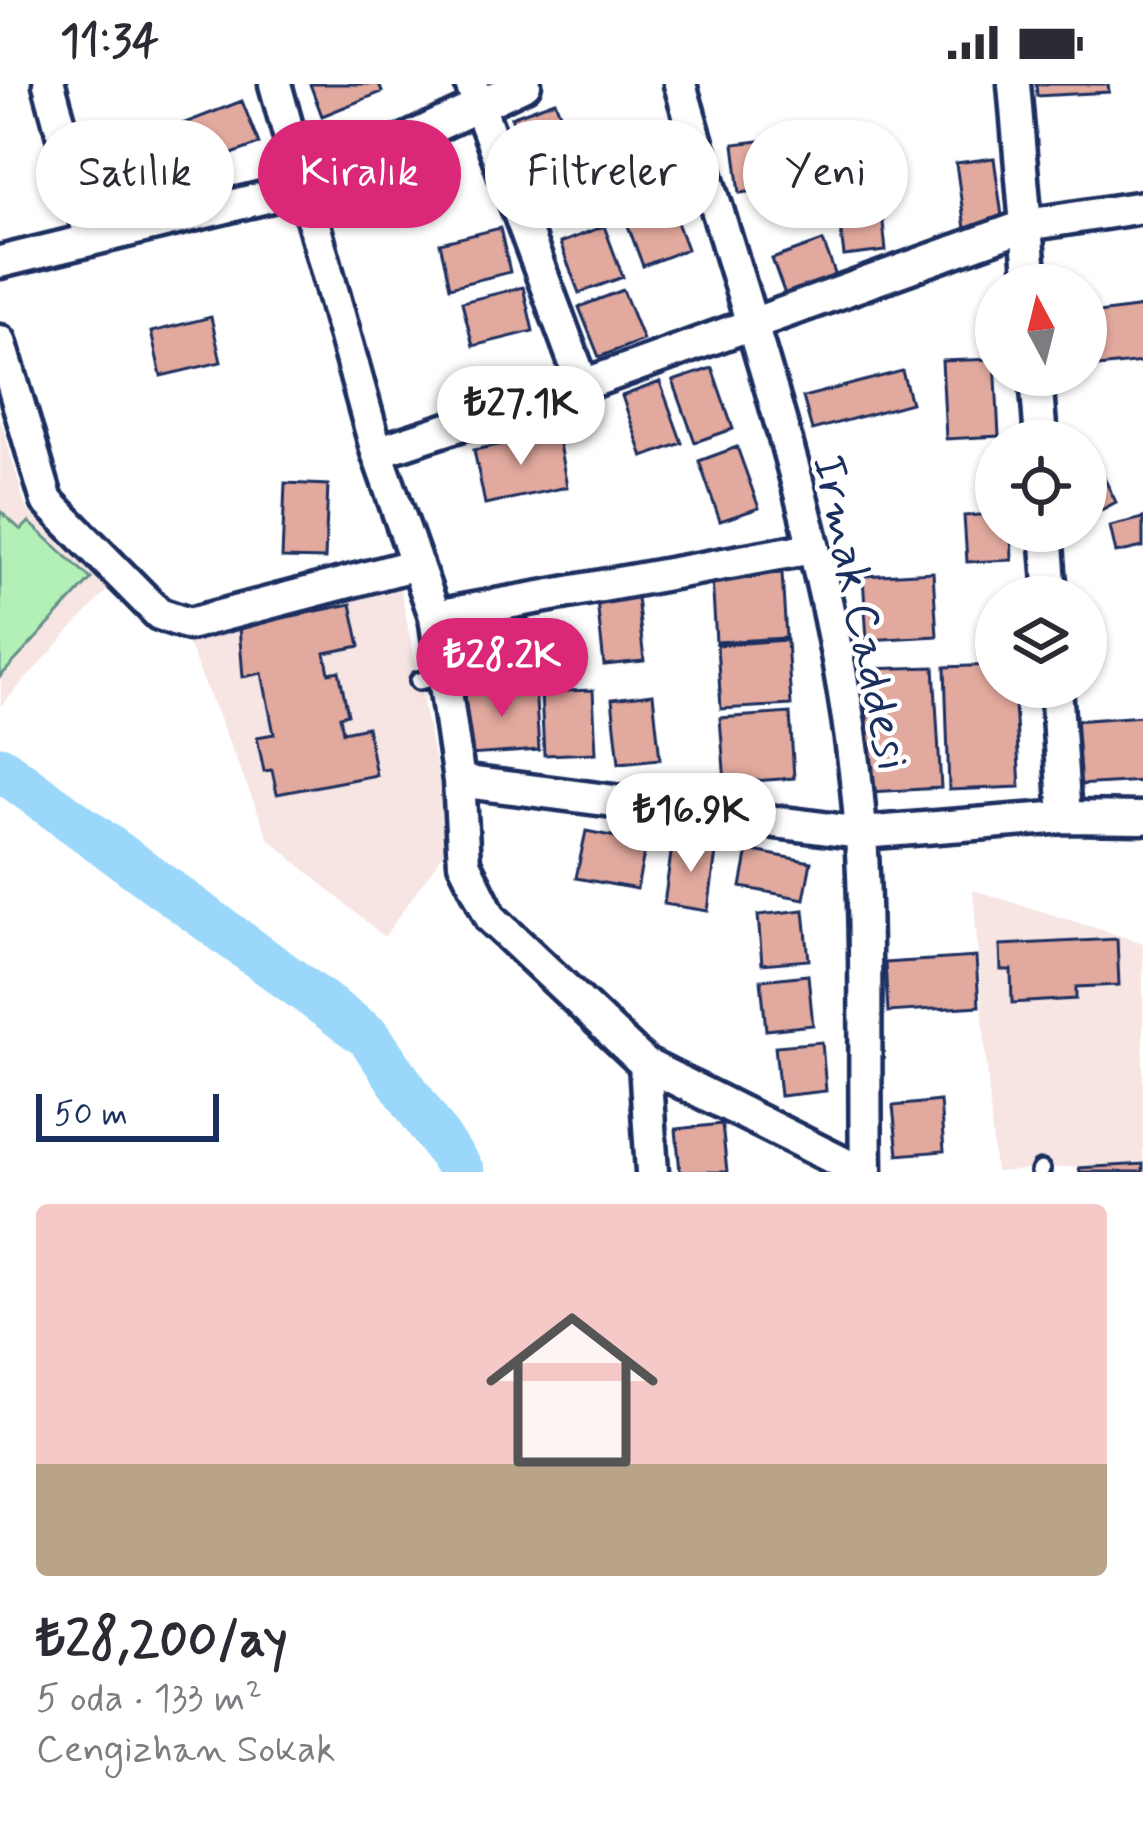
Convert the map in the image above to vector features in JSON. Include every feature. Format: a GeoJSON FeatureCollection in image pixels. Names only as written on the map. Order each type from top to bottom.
{"type":"FeatureCollection","features":[{"type":"Feature","properties":{"kind":"street"},"geometry":{"type":"LineString","coordinates":[[50,84],[92,240]]}},
{"type":"Feature","properties":{"kind":"street"},"geometry":{"type":"LineString","coordinates":[[275,84],[285,120]]}},
{"type":"Feature","properties":{"kind":"street"},"geometry":{"type":"LineString","coordinates":[[430,120],[475,96],[525,84]]}},
{"type":"Feature","properties":{"kind":"street","name":"Irmak Caddesi"},"geometry":{"type":"LineString","coordinates":[[680,84],[813,548],[837,661],[861,833],[863,1172]]}},
{"type":"Feature","properties":{"kind":"street"},"geometry":{"type":"LineString","coordinates":[[1014,84],[1030,264]]}},
{"type":"Feature","properties":{"kind":"street"},"geometry":{"type":"LineString","coordinates":[[475,96],[584,385]]}},
{"type":"Feature","properties":{"kind":"street"},"geometry":{"type":"LineString","coordinates":[[0,262],[258,199]]}},
{"type":"Feature","properties":{"kind":"street"},"geometry":{"type":"LineString","coordinates":[[377,452],[584,385],[1027,225],[1143,207]]}},
{"type":"Feature","properties":{"kind":"street"},"geometry":{"type":"LineString","coordinates":[[315,228],[377,452],[435,616],[432,678],[459,781],[464,863],[491,918],[645,1064],[863,1172]]}},
{"type":"Feature","properties":{"kind":"street"},"geometry":{"type":"LineString","coordinates":[[0,341],[6,390],[47,501],[159,614],[189,624],[417,564]]}},
{"type":"Feature","properties":{"kind":"street"},"geometry":{"type":"LineString","coordinates":[[435,616],[813,548]]}},
{"type":"Feature","properties":{"kind":"street"},"geometry":{"type":"LineString","coordinates":[[1057,708],[1065,817]]}},
{"type":"Feature","properties":{"kind":"street"},"geometry":{"type":"LineString","coordinates":[[459,781],[861,833],[1065,817],[1143,818]]}},
{"type":"Feature","properties":{"kind":"street"},"geometry":{"type":"LineString","coordinates":[[645,1064],[652,1172]]}},
{"type":"Feature","properties":{"kind":"shaded area"},"geometry":{"type":"Polygon","coordinates":[[[0,417],[26,508],[111,586],[1,706],[0,417]]]}},
{"type":"Feature","properties":{"kind":"shaded area"},"geometry":{"type":"Polygon","coordinates":[[[399,582],[451,843],[384,937],[269,839],[184,634],[399,582]]]}},
{"type":"Feature","properties":{"kind":"shaded area"},"geometry":{"type":"Polygon","coordinates":[[[973,890],[1143,943],[1143,1162],[995,1172],[973,890]]]}},
{"type":"Feature","properties":{"kind":"green space"},"geometry":{"type":"Polygon","coordinates":[[[0,511],[21,530],[29,522],[91,579],[0,677],[0,511]]]}},
{"type":"Feature","properties":{"kind":"building"},"geometry":{"type":"Polygon","coordinates":[[[310,84],[379,84],[382,92],[322,116],[310,84]]]}},
{"type":"Feature","properties":{"kind":"building"},"geometry":{"type":"Polygon","coordinates":[[[1036,84],[1108,84],[1109,92],[1037,96],[1036,84]]]}},
{"type":"Feature","properties":{"kind":"building"},"geometry":{"type":"Polygon","coordinates":[[[242,101],[258,144],[234,153],[234,120],[192,120],[242,101]]]}},
{"type":"Feature","properties":{"kind":"building"},"geometry":{"type":"Polygon","coordinates":[[[555,101],[563,120],[512,120],[555,101]]]}},
{"type":"Feature","properties":{"kind":"building"},"geometry":{"type":"Polygon","coordinates":[[[743,143],[743,193],[740,193],[734,144],[743,143]]]}},
{"type":"Feature","properties":{"kind":"building"},"geometry":{"type":"Polygon","coordinates":[[[994,158],[1004,231],[966,236],[956,163],[994,158]]]}},
{"type":"Feature","properties":{"kind":"building"},"geometry":{"type":"Polygon","coordinates":[[[500,228],[510,272],[450,287],[440,243],[500,228]]]}},
{"type":"Feature","properties":{"kind":"building"},"geometry":{"type":"Polygon","coordinates":[[[605,228],[623,277],[579,293],[560,243],[605,228]]]}},
{"type":"Feature","properties":{"kind":"building"},"geometry":{"type":"Polygon","coordinates":[[[629,228],[679,228],[687,249],[643,266],[629,228]]]}},
{"type":"Feature","properties":{"kind":"building"},"geometry":{"type":"Polygon","coordinates":[[[840,228],[884,228],[886,251],[844,256],[840,228]]]}},
{"type":"Feature","properties":{"kind":"building"},"geometry":{"type":"Polygon","coordinates":[[[823,241],[837,279],[786,297],[772,259],[823,241]]]}},
{"type":"Feature","properties":{"kind":"building"},"geometry":{"type":"Polygon","coordinates":[[[523,287],[533,331],[473,346],[462,302],[523,287]]]}},
{"type":"Feature","properties":{"kind":"building"},"geometry":{"type":"Polygon","coordinates":[[[623,290],[643,340],[599,357],[579,307],[623,290]]]}},
{"type":"Feature","properties":{"kind":"building"},"geometry":{"type":"Polygon","coordinates":[[[1143,307],[1143,362],[1107,366],[1107,312],[1143,307]]]}},
{"type":"Feature","properties":{"kind":"building"},"geometry":{"type":"Polygon","coordinates":[[[211,317],[221,362],[161,376],[151,332],[211,317]]]}},
{"type":"Feature","properties":{"kind":"building"},"geometry":{"type":"Polygon","coordinates":[[[975,360],[975,396],[997,396],[998,420],[975,420],[975,437],[946,439],[942,361],[975,360]]]}},
{"type":"Feature","properties":{"kind":"building"},"geometry":{"type":"Polygon","coordinates":[[[712,368],[733,429],[695,442],[673,381],[712,368]]]}},
{"type":"Feature","properties":{"kind":"building"},"geometry":{"type":"Polygon","coordinates":[[[902,371],[911,403],[812,430],[803,397],[902,371]]]}},
{"type":"Feature","properties":{"kind":"building"},"geometry":{"type":"Polygon","coordinates":[[[660,382],[682,443],[643,457],[622,396],[660,382]]]}},
{"type":"Feature","properties":{"kind":"building"},"geometry":{"type":"Polygon","coordinates":[[[557,433],[567,487],[485,504],[474,450],[557,433]]]}},
{"type":"Feature","properties":{"kind":"building"},"geometry":{"type":"Polygon","coordinates":[[[737,447],[759,508],[720,521],[699,461],[737,447]]]}},
{"type":"Feature","properties":{"kind":"building"},"geometry":{"type":"Polygon","coordinates":[[[285,483],[328,485],[325,559],[282,558],[285,483]]]}},
{"type":"Feature","properties":{"kind":"building"},"geometry":{"type":"Polygon","coordinates":[[[1107,484],[1116,502],[1107,507],[1107,484]]]}},
{"type":"Feature","properties":{"kind":"building"},"geometry":{"type":"Polygon","coordinates":[[[975,515],[975,552],[1012,552],[1012,560],[967,562],[964,516],[975,515]]]}},
{"type":"Feature","properties":{"kind":"building"},"geometry":{"type":"Polygon","coordinates":[[[1143,518],[1143,547],[1116,553],[1110,526],[1143,518]]]}},
{"type":"Feature","properties":{"kind":"building"},"geometry":{"type":"Polygon","coordinates":[[[933,572],[937,636],[867,640],[863,576],[933,572]]]}},
{"type":"Feature","properties":{"kind":"building"},"geometry":{"type":"Polygon","coordinates":[[[782,573],[786,638],[716,642],[712,578],[782,573]]]}},
{"type":"Feature","properties":{"kind":"building"},"geometry":{"type":"Polygon","coordinates":[[[637,597],[644,661],[604,665],[597,601],[637,597]]]}},
{"type":"Feature","properties":{"kind":"building"},"geometry":{"type":"Polygon","coordinates":[[[351,604],[360,646],[325,653],[329,673],[339,671],[348,714],[340,716],[343,732],[367,727],[376,775],[277,794],[272,770],[264,771],[257,737],[274,734],[262,673],[243,677],[239,627],[351,604]]]}},
{"type":"Feature","properties":{"kind":"building"},"geometry":{"type":"Polygon","coordinates":[[[528,620],[531,660],[467,666],[463,625],[528,620]]]}},
{"type":"Feature","properties":{"kind":"building"},"geometry":{"type":"Polygon","coordinates":[[[787,640],[791,705],[721,709],[717,645],[787,640]]]}},
{"type":"Feature","properties":{"kind":"building"},"geometry":{"type":"Polygon","coordinates":[[[975,666],[975,708],[1015,708],[1020,787],[949,790],[945,667],[975,666]]]}},
{"type":"Feature","properties":{"kind":"building"},"geometry":{"type":"Polygon","coordinates":[[[934,667],[941,788],[870,792],[865,669],[934,667]]]}},
{"type":"Feature","properties":{"kind":"building"},"geometry":{"type":"Polygon","coordinates":[[[535,686],[539,750],[469,755],[465,690],[535,686]]]}},
{"type":"Feature","properties":{"kind":"building"},"geometry":{"type":"Polygon","coordinates":[[[593,690],[596,753],[544,755],[541,692],[593,690]]]}},
{"type":"Feature","properties":{"kind":"building"},"geometry":{"type":"Polygon","coordinates":[[[653,694],[660,759],[619,763],[612,699],[653,694]]]}},
{"type":"Feature","properties":{"kind":"building"},"geometry":{"type":"Polygon","coordinates":[[[790,713],[794,778],[725,783],[720,718],[790,713]]]}},
{"type":"Feature","properties":{"kind":"building"},"geometry":{"type":"Polygon","coordinates":[[[1142,716],[1143,781],[1077,785],[1073,721],[1142,716]]]}},
{"type":"Feature","properties":{"kind":"building"},"geometry":{"type":"Polygon","coordinates":[[[586,831],[646,843],[637,889],[576,878],[586,831]]]}},
{"type":"Feature","properties":{"kind":"building"},"geometry":{"type":"Polygon","coordinates":[[[673,839],[717,845],[708,911],[664,904],[673,839]]]}},
{"type":"Feature","properties":{"kind":"building"},"geometry":{"type":"Polygon","coordinates":[[[748,850],[811,862],[804,899],[741,887],[748,850]]]}},
{"type":"Feature","properties":{"kind":"building"},"geometry":{"type":"Polygon","coordinates":[[[804,910],[809,960],[762,964],[758,915],[804,910]]]}},
{"type":"Feature","properties":{"kind":"building"},"geometry":{"type":"Polygon","coordinates":[[[1117,939],[1119,985],[1076,987],[1076,999],[1012,1003],[1011,970],[1001,970],[1000,945],[1117,939]]]}},
{"type":"Feature","properties":{"kind":"building"},"geometry":{"type":"Polygon","coordinates":[[[976,957],[979,1006],[888,1012],[885,963],[976,957]]]}},
{"type":"Feature","properties":{"kind":"building"},"geometry":{"type":"Polygon","coordinates":[[[808,975],[813,1025],[766,1030],[761,980],[808,975]]]}},
{"type":"Feature","properties":{"kind":"building"},"geometry":{"type":"Polygon","coordinates":[[[822,1042],[826,1091],[780,1096],[775,1046],[822,1042]]]}},
{"type":"Feature","properties":{"kind":"building"},"geometry":{"type":"Polygon","coordinates":[[[940,1101],[944,1151],[898,1155],[893,1106],[940,1101]]]}},
{"type":"Feature","properties":{"kind":"building"},"geometry":{"type":"Polygon","coordinates":[[[722,1124],[727,1172],[680,1172],[676,1129],[722,1124]]]}},
{"type":"Feature","properties":{"kind":"building"},"geometry":{"type":"Polygon","coordinates":[[[1143,1164],[1143,1172],[1080,1172],[1079,1168],[1143,1164]]]}},
{"type":"Feature","properties":{"kind":"waterway"},"geometry":{"type":"LineString","coordinates":[[0,768],[369,1037],[462,1172]]}}]}
